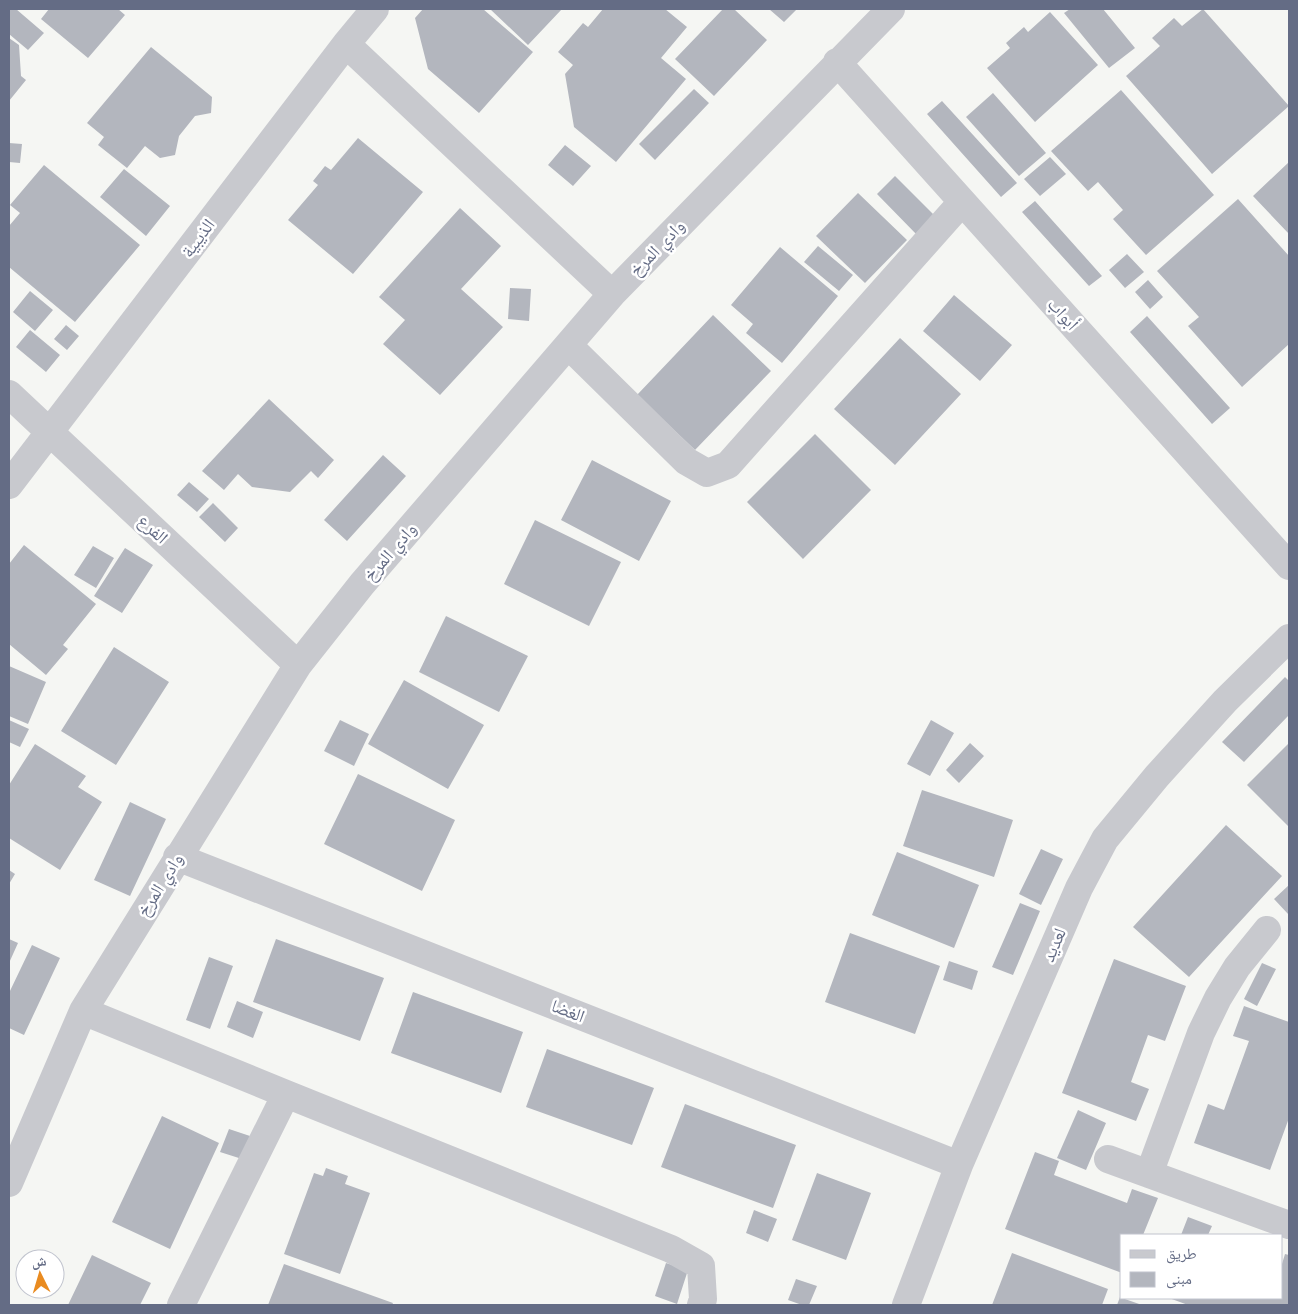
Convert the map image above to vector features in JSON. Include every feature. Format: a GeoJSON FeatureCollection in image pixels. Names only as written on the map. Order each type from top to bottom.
{"type":"FeatureCollection","features":[{"type":"Feature","properties":{"kind":"street","name":"الذيبية"},"geometry":{"type":"LineString","coordinates":[[9,485],[346,44],[375,9]]}},
{"type":"Feature","properties":{"kind":"street","name":"وادي المرخ"},"geometry":{"type":"LineString","coordinates":[[9,1182],[83,1010],[298,665],[362,584],[612,294],[837,62],[891,9]]}},
{"type":"Feature","properties":{"kind":"street"},"geometry":{"type":"LineString","coordinates":[[346,44],[612,294]]}},
{"type":"Feature","properties":{"kind":"street","name":"أبواب"},"geometry":{"type":"LineString","coordinates":[[837,62],[1289,566]]}},
{"type":"Feature","properties":{"kind":"street"},"geometry":{"type":"LineString","coordinates":[[568,344],[686,461],[707,474],[728,465],[962,202]]}},
{"type":"Feature","properties":{"kind":"street","name":"الفرع"},"geometry":{"type":"LineString","coordinates":[[9,394],[298,665]]}},
{"type":"Feature","properties":{"kind":"street","name":"لعديد"},"geometry":{"type":"LineString","coordinates":[[906,1305],[959,1165],[1079,888],[1105,839],[1157,776],[1219,708],[1289,638]]}},
{"type":"Feature","properties":{"kind":"street","name":"الغضا"},"geometry":{"type":"LineString","coordinates":[[177,857],[959,1165]]}},
{"type":"Feature","properties":{"kind":"street"},"geometry":{"type":"LineString","coordinates":[[1149,1174],[1201,1034],[1218,998],[1237,967],[1267,930]]}},
{"type":"Feature","properties":{"kind":"street"},"geometry":{"type":"LineString","coordinates":[[83,1010],[671,1249],[700,1266],[703,1299],[701,1305]]}},
{"type":"Feature","properties":{"kind":"street"},"geometry":{"type":"LineString","coordinates":[[181,1305],[286,1094]]}},
{"type":"Feature","properties":{"kind":"street"},"geometry":{"type":"LineString","coordinates":[[1108,1159],[1289,1225]]}},
{"type":"Feature","properties":{"kind":"building"},"geometry":{"type":"Polygon","coordinates":[[[9,9],[16,9],[44,33],[28,50],[9,34],[9,9]]]}},
{"type":"Feature","properties":{"kind":"building"},"geometry":{"type":"Polygon","coordinates":[[[49,9],[118,9],[125,15],[88,58],[41,19],[49,9]]]}},
{"type":"Feature","properties":{"kind":"building"},"geometry":{"type":"Polygon","coordinates":[[[423,9],[483,9],[533,52],[479,113],[428,69],[415,18],[423,9]]]}},
{"type":"Feature","properties":{"kind":"building"},"geometry":{"type":"Polygon","coordinates":[[[490,9],[562,9],[528,45],[490,9]]]}},
{"type":"Feature","properties":{"kind":"building"},"geometry":{"type":"Polygon","coordinates":[[[603,9],[665,9],[687,27],[661,58],[686,79],[616,162],[574,127],[565,74],[573,65],[558,52],[583,23],[588,27],[603,9]]]}},
{"type":"Feature","properties":{"kind":"building"},"geometry":{"type":"Polygon","coordinates":[[[723,9],[734,9],[767,40],[714,96],[675,59],[723,9]]]}},
{"type":"Feature","properties":{"kind":"building"},"geometry":{"type":"Polygon","coordinates":[[[769,9],[797,9],[784,22],[769,9]]]}},
{"type":"Feature","properties":{"kind":"building"},"geometry":{"type":"Polygon","coordinates":[[[1070,9],[1103,9],[1135,48],[1109,68],[1064,13],[1070,9]]]}},
{"type":"Feature","properties":{"kind":"building"},"geometry":{"type":"Polygon","coordinates":[[[1203,9],[1289,106],[1212,174],[1126,76],[1160,46],[1152,38],[1174,18],[1182,26],[1203,9]]]}},
{"type":"Feature","properties":{"kind":"building"},"geometry":{"type":"Polygon","coordinates":[[[1050,12],[1098,65],[1035,122],[987,68],[1010,48],[1006,43],[1024,27],[1028,32],[1050,12]]]}},
{"type":"Feature","properties":{"kind":"building"},"geometry":{"type":"Polygon","coordinates":[[[9,38],[19,45],[21,76],[26,80],[9,101],[9,38]]]}},
{"type":"Feature","properties":{"kind":"building"},"geometry":{"type":"Polygon","coordinates":[[[151,47],[212,97],[211,113],[195,116],[179,136],[175,155],[160,158],[145,146],[127,168],[98,145],[104,137],[87,123],[151,47]]]}},
{"type":"Feature","properties":{"kind":"building"},"geometry":{"type":"Polygon","coordinates":[[[694,89],[709,103],[655,160],[639,144],[694,89]]]}},
{"type":"Feature","properties":{"kind":"building"},"geometry":{"type":"Polygon","coordinates":[[[1121,90],[1214,195],[1146,255],[1113,219],[1123,210],[1098,182],[1088,191],[1051,151],[1121,90]]]}},
{"type":"Feature","properties":{"kind":"building"},"geometry":{"type":"Polygon","coordinates":[[[993,93],[1046,153],[1019,176],[966,117],[993,93]]]}},
{"type":"Feature","properties":{"kind":"building"},"geometry":{"type":"Polygon","coordinates":[[[942,101],[1017,183],[1001,197],[927,114],[942,101]]]}},
{"type":"Feature","properties":{"kind":"building"},"geometry":{"type":"Polygon","coordinates":[[[358,138],[423,192],[353,274],[288,220],[318,185],[313,181],[325,166],[331,170],[358,138]]]}},
{"type":"Feature","properties":{"kind":"building"},"geometry":{"type":"Polygon","coordinates":[[[9,143],[22,144],[20,163],[9,162],[9,143]]]}},
{"type":"Feature","properties":{"kind":"building"},"geometry":{"type":"Polygon","coordinates":[[[565,145],[591,166],[573,186],[548,165],[565,145]]]}},
{"type":"Feature","properties":{"kind":"building"},"geometry":{"type":"Polygon","coordinates":[[[1050,157],[1066,174],[1040,196],[1024,179],[1050,157]]]}},
{"type":"Feature","properties":{"kind":"building"},"geometry":{"type":"Polygon","coordinates":[[[1289,162],[1289,234],[1253,196],[1289,162]]]}},
{"type":"Feature","properties":{"kind":"building"},"geometry":{"type":"Polygon","coordinates":[[[44,165],[140,245],[75,322],[9,267],[9,226],[20,213],[10,205],[44,165]]]}},
{"type":"Feature","properties":{"kind":"building"},"geometry":{"type":"Polygon","coordinates":[[[124,169],[170,206],[146,236],[100,197],[124,169]]]}},
{"type":"Feature","properties":{"kind":"building"},"geometry":{"type":"Polygon","coordinates":[[[895,176],[937,218],[918,236],[877,194],[895,176]]]}},
{"type":"Feature","properties":{"kind":"building"},"geometry":{"type":"Polygon","coordinates":[[[858,193],[907,240],[865,283],[816,236],[858,193]]]}},
{"type":"Feature","properties":{"kind":"building"},"geometry":{"type":"Polygon","coordinates":[[[1238,199],[1289,256],[1289,344],[1242,387],[1188,326],[1199,317],[1157,271],[1238,199]]]}},
{"type":"Feature","properties":{"kind":"building"},"geometry":{"type":"Polygon","coordinates":[[[1035,201],[1102,276],[1089,286],[1022,212],[1035,201]]]}},
{"type":"Feature","properties":{"kind":"building"},"geometry":{"type":"Polygon","coordinates":[[[460,208],[501,246],[461,289],[503,327],[440,395],[383,344],[405,320],[379,297],[460,208]]]}},
{"type":"Feature","properties":{"kind":"building"},"geometry":{"type":"Polygon","coordinates":[[[818,246],[853,275],[839,291],[804,262],[818,246]]]}},
{"type":"Feature","properties":{"kind":"building"},"geometry":{"type":"Polygon","coordinates":[[[780,247],[838,296],[782,363],[746,333],[753,324],[731,305],[780,247]]]}},
{"type":"Feature","properties":{"kind":"building"},"geometry":{"type":"Polygon","coordinates":[[[1127,254],[1144,272],[1125,288],[1109,270],[1127,254]]]}},
{"type":"Feature","properties":{"kind":"building"},"geometry":{"type":"Polygon","coordinates":[[[1148,280],[1163,297],[1150,309],[1135,292],[1148,280]]]}},
{"type":"Feature","properties":{"kind":"building"},"geometry":{"type":"Polygon","coordinates":[[[510,288],[531,289],[529,321],[508,319],[510,288]]]}},
{"type":"Feature","properties":{"kind":"building"},"geometry":{"type":"Polygon","coordinates":[[[30,291],[53,310],[35,331],[13,312],[30,291]]]}},
{"type":"Feature","properties":{"kind":"building"},"geometry":{"type":"Polygon","coordinates":[[[954,295],[1012,345],[980,381],[923,331],[954,295]]]}},
{"type":"Feature","properties":{"kind":"building"},"geometry":{"type":"Polygon","coordinates":[[[713,315],[771,371],[695,450],[637,395],[713,315]]]}},
{"type":"Feature","properties":{"kind":"building"},"geometry":{"type":"Polygon","coordinates":[[[1147,316],[1230,408],[1212,424],[1130,332],[1147,316]]]}},
{"type":"Feature","properties":{"kind":"building"},"geometry":{"type":"Polygon","coordinates":[[[66,325],[79,336],[67,350],[54,339],[66,325]]]}},
{"type":"Feature","properties":{"kind":"building"},"geometry":{"type":"Polygon","coordinates":[[[30,330],[60,355],[46,372],[16,347],[30,330]]]}},
{"type":"Feature","properties":{"kind":"building"},"geometry":{"type":"Polygon","coordinates":[[[900,338],[961,394],[895,465],[834,409],[900,338]]]}},
{"type":"Feature","properties":{"kind":"building"},"geometry":{"type":"Polygon","coordinates":[[[269,399],[334,460],[318,478],[311,471],[290,492],[252,487],[238,474],[224,490],[202,471],[269,399]]]}},
{"type":"Feature","properties":{"kind":"building"},"geometry":{"type":"Polygon","coordinates":[[[815,434],[871,490],[803,559],[747,502],[815,434]]]}},
{"type":"Feature","properties":{"kind":"building"},"geometry":{"type":"Polygon","coordinates":[[[383,455],[406,476],[347,541],[324,520],[383,455]]]}},
{"type":"Feature","properties":{"kind":"building"},"geometry":{"type":"Polygon","coordinates":[[[592,460],[671,501],[639,561],[561,520],[592,460]]]}},
{"type":"Feature","properties":{"kind":"building"},"geometry":{"type":"Polygon","coordinates":[[[189,482],[209,499],[197,512],[177,495],[189,482]]]}},
{"type":"Feature","properties":{"kind":"building"},"geometry":{"type":"Polygon","coordinates":[[[213,503],[238,528],[225,542],[199,517],[213,503]]]}},
{"type":"Feature","properties":{"kind":"building"},"geometry":{"type":"Polygon","coordinates":[[[535,520],[621,562],[589,626],[504,584],[535,520]]]}},
{"type":"Feature","properties":{"kind":"building"},"geometry":{"type":"Polygon","coordinates":[[[24,545],[96,604],[63,645],[68,649],[46,675],[9,644],[9,564],[24,545]]]}},
{"type":"Feature","properties":{"kind":"building"},"geometry":{"type":"Polygon","coordinates":[[[93,546],[114,558],[96,588],[74,575],[93,546]]]}},
{"type":"Feature","properties":{"kind":"building"},"geometry":{"type":"Polygon","coordinates":[[[125,548],[153,565],[122,613],[94,596],[125,548]]]}},
{"type":"Feature","properties":{"kind":"building"},"geometry":{"type":"Polygon","coordinates":[[[446,616],[528,656],[499,712],[419,672],[446,616]]]}},
{"type":"Feature","properties":{"kind":"building"},"geometry":{"type":"Polygon","coordinates":[[[114,647],[169,682],[116,765],[61,731],[114,647]]]}},
{"type":"Feature","properties":{"kind":"building"},"geometry":{"type":"Polygon","coordinates":[[[9,666],[46,682],[28,724],[9,716],[9,666]]]}},
{"type":"Feature","properties":{"kind":"building"},"geometry":{"type":"Polygon","coordinates":[[[1285,677],[1289,681],[1289,715],[1244,762],[1222,742],[1285,677]]]}},
{"type":"Feature","properties":{"kind":"building"},"geometry":{"type":"Polygon","coordinates":[[[404,680],[484,725],[448,789],[368,744],[404,680]]]}},
{"type":"Feature","properties":{"kind":"building"},"geometry":{"type":"Polygon","coordinates":[[[9,720],[29,729],[20,747],[9,742],[9,720]]]}},
{"type":"Feature","properties":{"kind":"building"},"geometry":{"type":"Polygon","coordinates":[[[340,720],[369,734],[354,766],[324,751],[340,720]]]}},
{"type":"Feature","properties":{"kind":"building"},"geometry":{"type":"Polygon","coordinates":[[[931,720],[954,733],[930,776],[907,764],[931,720]]]}},
{"type":"Feature","properties":{"kind":"building"},"geometry":{"type":"Polygon","coordinates":[[[970,743],[984,756],[959,783],[946,770],[970,743]]]}},
{"type":"Feature","properties":{"kind":"building"},"geometry":{"type":"Polygon","coordinates":[[[1289,743],[1289,827],[1247,785],[1289,743]]]}},
{"type":"Feature","properties":{"kind":"building"},"geometry":{"type":"Polygon","coordinates":[[[35,744],[86,776],[78,787],[102,802],[60,870],[9,838],[9,785],[35,744]]]}},
{"type":"Feature","properties":{"kind":"building"},"geometry":{"type":"Polygon","coordinates":[[[358,774],[455,820],[422,891],[324,844],[358,774]]]}},
{"type":"Feature","properties":{"kind":"building"},"geometry":{"type":"Polygon","coordinates":[[[922,790],[1013,820],[994,877],[903,846],[922,790]]]}},
{"type":"Feature","properties":{"kind":"building"},"geometry":{"type":"Polygon","coordinates":[[[130,802],[166,819],[130,896],[94,880],[130,802]]]}},
{"type":"Feature","properties":{"kind":"building"},"geometry":{"type":"Polygon","coordinates":[[[1226,825],[1282,876],[1189,977],[1133,927],[1226,825]]]}},
{"type":"Feature","properties":{"kind":"building"},"geometry":{"type":"Polygon","coordinates":[[[1041,849],[1063,859],[1041,905],[1019,894],[1041,849]]]}},
{"type":"Feature","properties":{"kind":"building"},"geometry":{"type":"Polygon","coordinates":[[[897,852],[979,885],[954,948],[872,915],[897,852]]]}},
{"type":"Feature","properties":{"kind":"building"},"geometry":{"type":"Polygon","coordinates":[[[9,870],[15,874],[9,884],[9,870]]]}},
{"type":"Feature","properties":{"kind":"building"},"geometry":{"type":"Polygon","coordinates":[[[1289,885],[1289,915],[1274,899],[1289,885]]]}},
{"type":"Feature","properties":{"kind":"building"},"geometry":{"type":"Polygon","coordinates":[[[1020,903],[1040,911],[1013,975],[992,967],[1020,903]]]}},
{"type":"Feature","properties":{"kind":"building"},"geometry":{"type":"Polygon","coordinates":[[[850,933],[940,966],[915,1034],[825,1002],[850,933]]]}},
{"type":"Feature","properties":{"kind":"building"},"geometry":{"type":"Polygon","coordinates":[[[9,939],[18,943],[9,963],[9,939]]]}},
{"type":"Feature","properties":{"kind":"building"},"geometry":{"type":"Polygon","coordinates":[[[276,939],[384,978],[360,1041],[253,1002],[276,939]]]}},
{"type":"Feature","properties":{"kind":"building"},"geometry":{"type":"Polygon","coordinates":[[[32,945],[60,958],[24,1035],[9,1028],[9,993],[32,945]]]}},
{"type":"Feature","properties":{"kind":"building"},"geometry":{"type":"Polygon","coordinates":[[[209,957],[233,966],[210,1029],[186,1020],[209,957]]]}},
{"type":"Feature","properties":{"kind":"building"},"geometry":{"type":"Polygon","coordinates":[[[1114,959],[1186,986],[1165,1041],[1148,1035],[1131,1082],[1149,1089],[1136,1121],[1062,1093],[1114,959]]]}},
{"type":"Feature","properties":{"kind":"building"},"geometry":{"type":"Polygon","coordinates":[[[949,961],[978,971],[972,990],[943,980],[949,961]]]}},
{"type":"Feature","properties":{"kind":"building"},"geometry":{"type":"Polygon","coordinates":[[[1262,963],[1276,969],[1257,1006],[1244,999],[1262,963]]]}},
{"type":"Feature","properties":{"kind":"building"},"geometry":{"type":"Polygon","coordinates":[[[413,992],[523,1032],[501,1093],[391,1053],[413,992]]]}},
{"type":"Feature","properties":{"kind":"building"},"geometry":{"type":"Polygon","coordinates":[[[237,1001],[263,1012],[253,1038],[227,1027],[237,1001]]]}},
{"type":"Feature","properties":{"kind":"building"},"geometry":{"type":"Polygon","coordinates":[[[1244,1006],[1289,1022],[1289,1118],[1270,1170],[1194,1143],[1208,1104],[1224,1110],[1249,1041],[1233,1036],[1244,1006]]]}},
{"type":"Feature","properties":{"kind":"building"},"geometry":{"type":"Polygon","coordinates":[[[547,1049],[654,1088],[632,1145],[526,1107],[547,1049]]]}},
{"type":"Feature","properties":{"kind":"building"},"geometry":{"type":"Polygon","coordinates":[[[685,1104],[796,1145],[773,1208],[661,1167],[685,1104]]]}},
{"type":"Feature","properties":{"kind":"building"},"geometry":{"type":"Polygon","coordinates":[[[1078,1110],[1106,1123],[1086,1170],[1057,1158],[1078,1110]]]}},
{"type":"Feature","properties":{"kind":"building"},"geometry":{"type":"Polygon","coordinates":[[[162,1116],[219,1143],[170,1249],[112,1222],[162,1116]]]}},
{"type":"Feature","properties":{"kind":"building"},"geometry":{"type":"Polygon","coordinates":[[[229,1129],[250,1136],[242,1159],[220,1152],[229,1129]]]}},
{"type":"Feature","properties":{"kind":"building"},"geometry":{"type":"Polygon","coordinates":[[[1035,1152],[1059,1161],[1054,1175],[1127,1203],[1132,1189],[1158,1198],[1143,1234],[1120,1234],[1120,1272],[1005,1229],[1035,1152]]]}},
{"type":"Feature","properties":{"kind":"building"},"geometry":{"type":"Polygon","coordinates":[[[326,1168],[348,1176],[345,1184],[370,1193],[340,1274],[284,1254],[314,1173],[323,1176],[326,1168]]]}},
{"type":"Feature","properties":{"kind":"building"},"geometry":{"type":"Polygon","coordinates":[[[817,1173],[871,1193],[846,1260],[792,1240],[817,1173]]]}},
{"type":"Feature","properties":{"kind":"building"},"geometry":{"type":"Polygon","coordinates":[[[754,1210],[777,1219],[768,1242],[746,1233],[754,1210]]]}},
{"type":"Feature","properties":{"kind":"building"},"geometry":{"type":"Polygon","coordinates":[[[1188,1217],[1212,1226],[1208,1234],[1181,1234],[1188,1217]]]}},
{"type":"Feature","properties":{"kind":"building"},"geometry":{"type":"Polygon","coordinates":[[[1012,1253],[1108,1289],[1102,1305],[992,1305],[1012,1253]]]}},
{"type":"Feature","properties":{"kind":"building"},"geometry":{"type":"Polygon","coordinates":[[[1285,1254],[1289,1255],[1289,1305],[1188,1305],[1172,1299],[1283,1299],[1283,1261],[1285,1254]]]}},
{"type":"Feature","properties":{"kind":"building"},"geometry":{"type":"Polygon","coordinates":[[[92,1255],[151,1283],[140,1305],[68,1305],[92,1255]]]}},
{"type":"Feature","properties":{"kind":"building"},"geometry":{"type":"Polygon","coordinates":[[[666,1263],[688,1270],[677,1304],[655,1296],[666,1263]]]}},
{"type":"Feature","properties":{"kind":"building"},"geometry":{"type":"Polygon","coordinates":[[[284,1264],[393,1303],[392,1305],[268,1305],[284,1264]]]}},
{"type":"Feature","properties":{"kind":"building"},"geometry":{"type":"Polygon","coordinates":[[[796,1279],[817,1286],[809,1305],[802,1305],[788,1300],[796,1279]]]}},
{"type":"Feature","properties":{"kind":"building"},"geometry":{"type":"Polygon","coordinates":[[[1120,1297],[1120,1299],[1142,1305],[1117,1305],[1120,1297]]]}}]}
